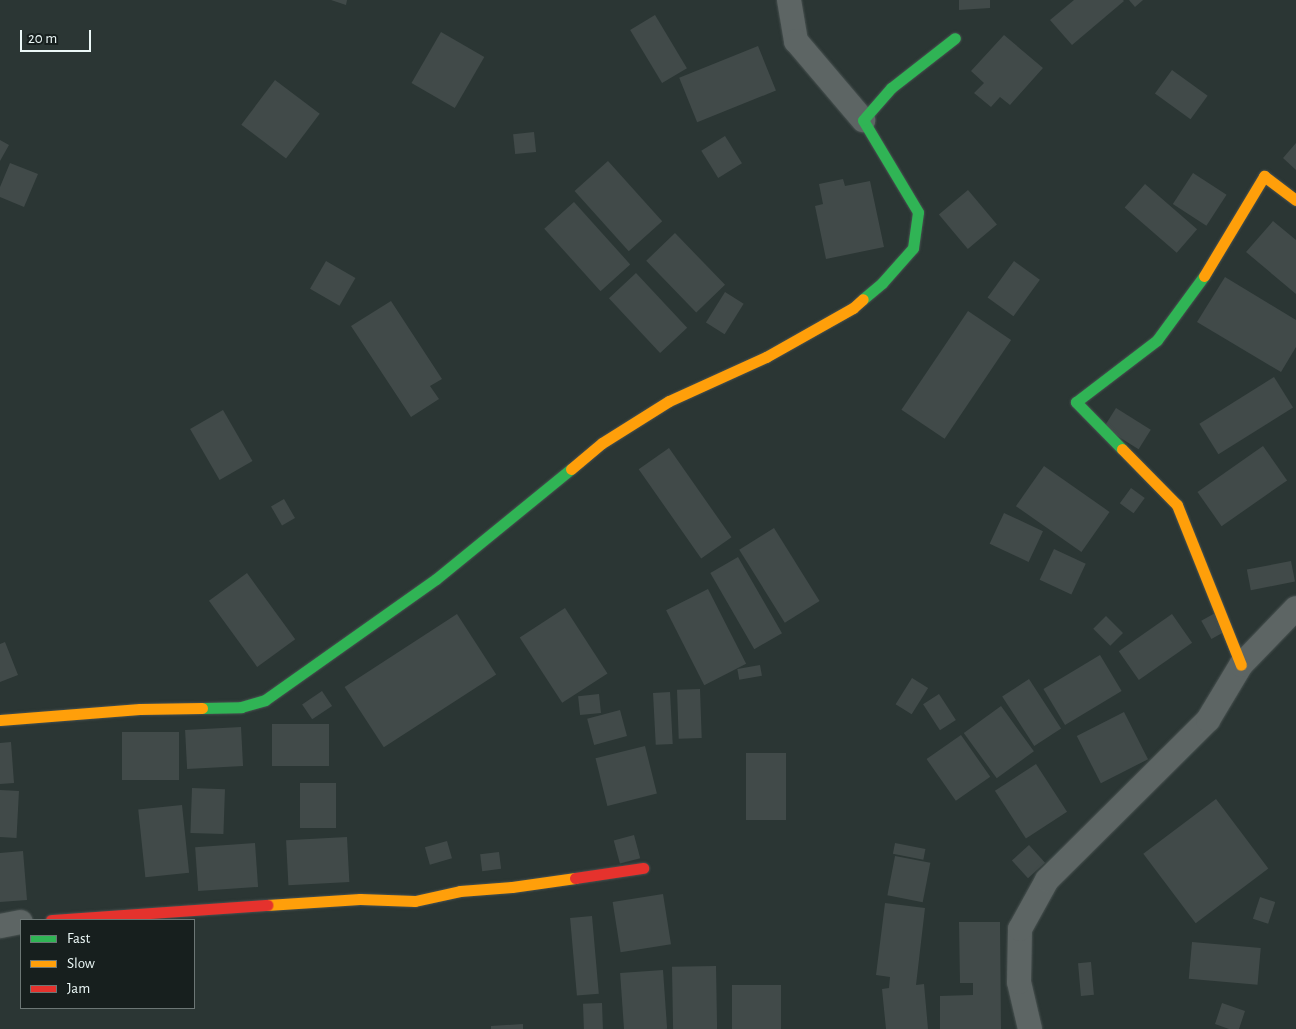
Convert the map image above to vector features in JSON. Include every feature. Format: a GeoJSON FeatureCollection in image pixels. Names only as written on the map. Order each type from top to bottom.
{"type":"FeatureCollection","features":[{"type":"Feature","properties":{"kind":"street"},"geometry":{"type":"LineString","coordinates":[[0,720],[140,709],[241,707],[265,700],[436,579],[602,443],[669,401],[766,357],[853,308],[882,283],[913,248],[918,212],[863,120],[796,41],[789,0]]}},
{"type":"Feature","properties":{"kind":"street"},"geometry":{"type":"LineString","coordinates":[[863,120],[891,88],[955,38]]}},
{"type":"Feature","properties":{"kind":"street"},"geometry":{"type":"LineString","coordinates":[[1241,665],[1177,505],[1076,402],[1157,340],[1202,279],[1264,176],[1296,200]]}},
{"type":"Feature","properties":{"kind":"street"},"geometry":{"type":"LineString","coordinates":[[1030,1029],[1019,982],[1020,929],[1047,880],[1208,720],[1241,665],[1296,608]]}},
{"type":"Feature","properties":{"kind":"street"},"geometry":{"type":"LineString","coordinates":[[66,919],[360,899],[415,901],[460,891],[512,887],[643,868]]}},
{"type":"Feature","properties":{"kind":"street"},"geometry":{"type":"LineString","coordinates":[[0,926],[20,922]]}},
{"type":"Feature","properties":{"kind":"building"},"geometry":{"type":"Polygon","coordinates":[[[331,0],[347,0],[346,5],[331,0]]]}},
{"type":"Feature","properties":{"kind":"building"},"geometry":{"type":"Polygon","coordinates":[[[959,0],[990,0],[990,8],[959,10],[959,0]]]}},
{"type":"Feature","properties":{"kind":"building"},"geometry":{"type":"Polygon","coordinates":[[[1074,0],[1124,1],[1072,45],[1050,20],[1074,0]]]}},
{"type":"Feature","properties":{"kind":"building"},"geometry":{"type":"Polygon","coordinates":[[[1129,0],[1143,0],[1135,7],[1129,0]]]}},
{"type":"Feature","properties":{"kind":"building"},"geometry":{"type":"Polygon","coordinates":[[[655,15],[687,68],[662,83],[630,30],[655,15]]]}},
{"type":"Feature","properties":{"kind":"building"},"geometry":{"type":"Polygon","coordinates":[[[441,32],[484,57],[455,108],[412,83],[441,32]]]}},
{"type":"Feature","properties":{"kind":"building"},"geometry":{"type":"Polygon","coordinates":[[[1004,35],[1043,68],[1010,105],[1000,97],[991,107],[974,93],[984,83],[971,71],[1004,35]]]}},
{"type":"Feature","properties":{"kind":"building"},"geometry":{"type":"Polygon","coordinates":[[[758,46],[776,91],[697,122],[679,78],[758,46]]]}},
{"type":"Feature","properties":{"kind":"building"},"geometry":{"type":"Polygon","coordinates":[[[1172,70],[1208,96],[1191,119],[1155,93],[1172,70]]]}},
{"type":"Feature","properties":{"kind":"building"},"geometry":{"type":"Polygon","coordinates":[[[275,80],[320,114],[286,158],[241,125],[275,80]]]}},
{"type":"Feature","properties":{"kind":"building"},"geometry":{"type":"Polygon","coordinates":[[[534,132],[536,152],[515,154],[513,134],[534,132]]]}},
{"type":"Feature","properties":{"kind":"building"},"geometry":{"type":"Polygon","coordinates":[[[725,136],[742,163],[718,178],[701,151],[725,136]]]}},
{"type":"Feature","properties":{"kind":"building"},"geometry":{"type":"Polygon","coordinates":[[[0,140],[9,145],[0,161],[0,140]]]}},
{"type":"Feature","properties":{"kind":"building"},"geometry":{"type":"Polygon","coordinates":[[[1296,143],[1296,170],[1283,158],[1296,143]]]}},
{"type":"Feature","properties":{"kind":"building"},"geometry":{"type":"Polygon","coordinates":[[[608,161],[662,221],[629,251],[575,191],[608,161]]]}},
{"type":"Feature","properties":{"kind":"building"},"geometry":{"type":"Polygon","coordinates":[[[10,163],[38,174],[24,207],[0,197],[0,187],[10,163]]]}},
{"type":"Feature","properties":{"kind":"building"},"geometry":{"type":"Polygon","coordinates":[[[1193,173],[1227,195],[1206,226],[1173,204],[1193,173]]]}},
{"type":"Feature","properties":{"kind":"building"},"geometry":{"type":"Polygon","coordinates":[[[843,179],[845,186],[870,181],[884,247],[826,259],[815,206],[823,204],[819,184],[843,179]]]}},
{"type":"Feature","properties":{"kind":"building"},"geometry":{"type":"Polygon","coordinates":[[[1145,184],[1197,229],[1177,253],[1125,207],[1145,184]]]}},
{"type":"Feature","properties":{"kind":"building"},"geometry":{"type":"Polygon","coordinates":[[[968,190],[997,224],[968,249],[939,214],[968,190]]]}},
{"type":"Feature","properties":{"kind":"building"},"geometry":{"type":"Polygon","coordinates":[[[574,202],[630,264],[600,291],[544,229],[574,202]]]}},
{"type":"Feature","properties":{"kind":"building"},"geometry":{"type":"Polygon","coordinates":[[[1273,221],[1296,240],[1296,294],[1246,252],[1273,221]]]}},
{"type":"Feature","properties":{"kind":"building"},"geometry":{"type":"Polygon","coordinates":[[[675,233],[725,285],[696,313],[646,261],[675,233]]]}},
{"type":"Feature","properties":{"kind":"building"},"geometry":{"type":"Polygon","coordinates":[[[326,261],[355,278],[339,306],[310,289],[326,261]]]}},
{"type":"Feature","properties":{"kind":"building"},"geometry":{"type":"Polygon","coordinates":[[[1014,261],[1040,280],[1013,316],[988,297],[1014,261]]]}},
{"type":"Feature","properties":{"kind":"building"},"geometry":{"type":"Polygon","coordinates":[[[636,273],[687,328],[660,353],[609,298],[636,273]]]}},
{"type":"Feature","properties":{"kind":"building"},"geometry":{"type":"Polygon","coordinates":[[[1225,277],[1296,320],[1296,347],[1281,372],[1197,322],[1225,277]]]}},
{"type":"Feature","properties":{"kind":"building"},"geometry":{"type":"Polygon","coordinates":[[[725,292],[744,304],[725,334],[706,323],[725,292]]]}},
{"type":"Feature","properties":{"kind":"building"},"geometry":{"type":"Polygon","coordinates":[[[391,301],[442,379],[430,386],[439,399],[411,417],[351,326],[391,301]]]}},
{"type":"Feature","properties":{"kind":"building"},"geometry":{"type":"Polygon","coordinates":[[[968,311],[1011,340],[945,439],[901,410],[968,311]]]}},
{"type":"Feature","properties":{"kind":"building"},"geometry":{"type":"Polygon","coordinates":[[[1274,377],[1293,408],[1218,454],[1199,424],[1274,377]]]}},
{"type":"Feature","properties":{"kind":"building"},"geometry":{"type":"Polygon","coordinates":[[[1116,408],[1151,430],[1139,449],[1104,428],[1116,408]]]}},
{"type":"Feature","properties":{"kind":"building"},"geometry":{"type":"Polygon","coordinates":[[[223,410],[253,461],[220,480],[190,429],[223,410]]]}},
{"type":"Feature","properties":{"kind":"building"},"geometry":{"type":"Polygon","coordinates":[[[1263,446],[1287,480],[1222,526],[1197,492],[1263,446]]]}},
{"type":"Feature","properties":{"kind":"building"},"geometry":{"type":"Polygon","coordinates":[[[669,448],[732,537],[701,559],[639,469],[669,448]]]}},
{"type":"Feature","properties":{"kind":"building"},"geometry":{"type":"Polygon","coordinates":[[[1044,466],[1110,512],[1081,552],[1016,506],[1044,466]]]}},
{"type":"Feature","properties":{"kind":"building"},"geometry":{"type":"Polygon","coordinates":[[[1131,488],[1145,498],[1134,513],[1120,503],[1131,488]]]}},
{"type":"Feature","properties":{"kind":"building"},"geometry":{"type":"Polygon","coordinates":[[[284,499],[295,518],[282,526],[271,506],[284,499]]]}},
{"type":"Feature","properties":{"kind":"building"},"geometry":{"type":"Polygon","coordinates":[[[1004,513],[1043,531],[1029,562],[990,544],[1004,513]]]}},
{"type":"Feature","properties":{"kind":"building"},"geometry":{"type":"Polygon","coordinates":[[[774,528],[820,601],[785,623],[739,550],[774,528]]]}},
{"type":"Feature","properties":{"kind":"building"},"geometry":{"type":"Polygon","coordinates":[[[1054,549],[1086,564],[1071,595],[1040,580],[1054,549]]]}},
{"type":"Feature","properties":{"kind":"building"},"geometry":{"type":"Polygon","coordinates":[[[738,557],[782,633],[754,649],[710,573],[738,557]]]}},
{"type":"Feature","properties":{"kind":"building"},"geometry":{"type":"Polygon","coordinates":[[[1291,561],[1295,582],[1251,590],[1247,570],[1291,561]]]}},
{"type":"Feature","properties":{"kind":"building"},"geometry":{"type":"Polygon","coordinates":[[[247,573],[295,639],[257,667],[209,601],[247,573]]]}},
{"type":"Feature","properties":{"kind":"building"},"geometry":{"type":"Polygon","coordinates":[[[708,589],[746,664],[704,685],[666,610],[708,589]]]}},
{"type":"Feature","properties":{"kind":"building"},"geometry":{"type":"Polygon","coordinates":[[[565,608],[607,673],[562,703],[520,637],[565,608]]]}},
{"type":"Feature","properties":{"kind":"building"},"geometry":{"type":"Polygon","coordinates":[[[1217,612],[1227,630],[1211,639],[1201,621],[1217,612]]]}},
{"type":"Feature","properties":{"kind":"building"},"geometry":{"type":"Polygon","coordinates":[[[457,614],[496,674],[384,747],[345,687],[457,614]]]}},
{"type":"Feature","properties":{"kind":"building"},"geometry":{"type":"Polygon","coordinates":[[[1172,614],[1192,643],[1139,680],[1119,651],[1172,614]]]}},
{"type":"Feature","properties":{"kind":"building"},"geometry":{"type":"Polygon","coordinates":[[[1106,616],[1123,633],[1110,646],[1093,629],[1106,616]]]}},
{"type":"Feature","properties":{"kind":"building"},"geometry":{"type":"Polygon","coordinates":[[[5,642],[18,675],[0,682],[0,644],[5,642]]]}},
{"type":"Feature","properties":{"kind":"building"},"geometry":{"type":"Polygon","coordinates":[[[1100,655],[1122,691],[1065,725],[1043,689],[1100,655]]]}},
{"type":"Feature","properties":{"kind":"building"},"geometry":{"type":"Polygon","coordinates":[[[760,665],[762,676],[739,680],[737,669],[760,665]]]}},
{"type":"Feature","properties":{"kind":"building"},"geometry":{"type":"Polygon","coordinates":[[[912,678],[928,688],[912,714],[896,704],[912,678]]]}},
{"type":"Feature","properties":{"kind":"building"},"geometry":{"type":"Polygon","coordinates":[[[1029,679],[1061,728],[1034,746],[1002,696],[1029,679]]]}},
{"type":"Feature","properties":{"kind":"building"},"geometry":{"type":"Polygon","coordinates":[[[700,689],[702,738],[679,739],[677,690],[700,689]]]}},
{"type":"Feature","properties":{"kind":"building"},"geometry":{"type":"Polygon","coordinates":[[[322,691],[332,706],[312,719],[302,704],[322,691]]]}},
{"type":"Feature","properties":{"kind":"building"},"geometry":{"type":"Polygon","coordinates":[[[670,692],[673,744],[656,745],[653,693],[670,692]]]}},
{"type":"Feature","properties":{"kind":"building"},"geometry":{"type":"Polygon","coordinates":[[[599,694],[601,713],[580,715],[578,696],[599,694]]]}},
{"type":"Feature","properties":{"kind":"building"},"geometry":{"type":"Polygon","coordinates":[[[939,694],[956,720],[940,730],[923,704],[939,694]]]}},
{"type":"Feature","properties":{"kind":"building"},"geometry":{"type":"Polygon","coordinates":[[[1001,706],[1034,751],[997,778],[964,733],[1001,706]]]}},
{"type":"Feature","properties":{"kind":"building"},"geometry":{"type":"Polygon","coordinates":[[[620,710],[627,736],[594,745],[587,719],[620,710]]]}},
{"type":"Feature","properties":{"kind":"building"},"geometry":{"type":"Polygon","coordinates":[[[1124,712],[1148,759],[1101,783],[1077,736],[1124,712]]]}},
{"type":"Feature","properties":{"kind":"building"},"geometry":{"type":"Polygon","coordinates":[[[272,724],[329,724],[329,766],[272,766],[272,724]]]}},
{"type":"Feature","properties":{"kind":"building"},"geometry":{"type":"Polygon","coordinates":[[[241,727],[243,766],[187,769],[185,730],[241,727]]]}},
{"type":"Feature","properties":{"kind":"building"},"geometry":{"type":"Polygon","coordinates":[[[122,732],[179,732],[179,780],[122,780],[122,732]]]}},
{"type":"Feature","properties":{"kind":"building"},"geometry":{"type":"Polygon","coordinates":[[[961,735],[990,777],[956,801],[927,759],[961,735]]]}},
{"type":"Feature","properties":{"kind":"building"},"geometry":{"type":"Polygon","coordinates":[[[11,742],[14,783],[0,784],[0,743],[11,742]]]}},
{"type":"Feature","properties":{"kind":"building"},"geometry":{"type":"Polygon","coordinates":[[[645,746],[657,794],[607,806],[596,758],[645,746]]]}},
{"type":"Feature","properties":{"kind":"building"},"geometry":{"type":"Polygon","coordinates":[[[746,753],[786,753],[786,820],[746,820],[746,753]]]}},
{"type":"Feature","properties":{"kind":"building"},"geometry":{"type":"Polygon","coordinates":[[[1036,764],[1067,812],[1026,838],[995,791],[1036,764]]]}},
{"type":"Feature","properties":{"kind":"building"},"geometry":{"type":"Polygon","coordinates":[[[300,783],[336,783],[336,828],[300,828],[300,783]]]}},
{"type":"Feature","properties":{"kind":"building"},"geometry":{"type":"Polygon","coordinates":[[[192,788],[225,789],[223,834],[190,833],[192,788]]]}},
{"type":"Feature","properties":{"kind":"building"},"geometry":{"type":"Polygon","coordinates":[[[0,790],[19,791],[17,838],[0,837],[0,790]]]}},
{"type":"Feature","properties":{"kind":"building"},"geometry":{"type":"Polygon","coordinates":[[[1216,799],[1268,868],[1196,923],[1143,854],[1216,799]]]}},
{"type":"Feature","properties":{"kind":"building"},"geometry":{"type":"Polygon","coordinates":[[[182,805],[189,873],[145,877],[138,810],[182,805]]]}},
{"type":"Feature","properties":{"kind":"building"},"geometry":{"type":"Polygon","coordinates":[[[634,835],[640,858],[620,864],[614,840],[634,835]]]}},
{"type":"Feature","properties":{"kind":"building"},"geometry":{"type":"Polygon","coordinates":[[[347,837],[349,882],[288,885],[286,840],[347,837]]]}},
{"type":"Feature","properties":{"kind":"building"},"geometry":{"type":"Polygon","coordinates":[[[447,841],[452,858],[430,865],[425,847],[447,841]]]}},
{"type":"Feature","properties":{"kind":"building"},"geometry":{"type":"Polygon","coordinates":[[[255,843],[258,887],[198,891],[195,847],[255,843]]]}},
{"type":"Feature","properties":{"kind":"building"},"geometry":{"type":"Polygon","coordinates":[[[895,843],[925,849],[923,860],[893,854],[895,843]]]}},
{"type":"Feature","properties":{"kind":"building"},"geometry":{"type":"Polygon","coordinates":[[[1029,845],[1045,863],[1028,878],[1012,860],[1029,845]]]}},
{"type":"Feature","properties":{"kind":"building"},"geometry":{"type":"Polygon","coordinates":[[[23,851],[27,900],[0,902],[0,853],[23,851]]]}},
{"type":"Feature","properties":{"kind":"building"},"geometry":{"type":"Polygon","coordinates":[[[499,852],[501,869],[482,871],[480,854],[499,852]]]}},
{"type":"Feature","properties":{"kind":"building"},"geometry":{"type":"Polygon","coordinates":[[[895,856],[930,863],[923,902],[887,895],[895,856]]]}},
{"type":"Feature","properties":{"kind":"building"},"geometry":{"type":"Polygon","coordinates":[[[663,894],[671,944],[621,952],[613,902],[663,894]]]}},
{"type":"Feature","properties":{"kind":"building"},"geometry":{"type":"Polygon","coordinates":[[[1260,897],[1275,902],[1268,924],[1253,919],[1260,897]]]}},
{"type":"Feature","properties":{"kind":"building"},"geometry":{"type":"Polygon","coordinates":[[[885,903],[925,908],[916,985],[924,984],[928,1029],[886,1029],[882,989],[889,988],[890,977],[876,975],[885,903]]]}},
{"type":"Feature","properties":{"kind":"building"},"geometry":{"type":"Polygon","coordinates":[[[592,916],[599,994],[577,996],[570,918],[592,916]]]}},
{"type":"Feature","properties":{"kind":"building"},"geometry":{"type":"Polygon","coordinates":[[[959,922],[1000,922],[1001,1029],[940,1029],[940,996],[973,995],[973,983],[960,983],[959,922]]]}},
{"type":"Feature","properties":{"kind":"building"},"geometry":{"type":"Polygon","coordinates":[[[1192,942],[1261,948],[1258,985],[1189,979],[1192,942]]]}},
{"type":"Feature","properties":{"kind":"building"},"geometry":{"type":"Polygon","coordinates":[[[1091,962],[1094,995],[1081,996],[1078,963],[1091,962]]]}},
{"type":"Feature","properties":{"kind":"building"},"geometry":{"type":"Polygon","coordinates":[[[716,966],[717,1029],[673,1029],[672,967],[716,966]]]}},
{"type":"Feature","properties":{"kind":"building"},"geometry":{"type":"Polygon","coordinates":[[[663,970],[667,1029],[624,1029],[620,973],[663,970]]]}},
{"type":"Feature","properties":{"kind":"building"},"geometry":{"type":"Polygon","coordinates":[[[732,985],[781,985],[781,1029],[732,1029],[732,985]]]}},
{"type":"Feature","properties":{"kind":"building"},"geometry":{"type":"Polygon","coordinates":[[[602,1003],[603,1029],[584,1029],[583,1004],[602,1003]]]}},
{"type":"Feature","properties":{"kind":"building"},"geometry":{"type":"Polygon","coordinates":[[[1222,1003],[1245,1011],[1239,1029],[1229,1029],[1215,1024],[1222,1003]]]}},
{"type":"Feature","properties":{"kind":"building"},"geometry":{"type":"Polygon","coordinates":[[[523,1024],[523,1029],[491,1029],[491,1026],[523,1024]]]}},
{"type":"Feature","properties":{"kind":"traffic: fast"},"geometry":{"type":"LineString","coordinates":[[863,299],[882,283],[913,248],[918,212],[863,120],[891,88],[955,38]]}},
{"type":"Feature","properties":{"kind":"traffic: fast"},"geometry":{"type":"LineString","coordinates":[[1122,449],[1076,402],[1157,340],[1204,276]]}},
{"type":"Feature","properties":{"kind":"traffic: fast"},"geometry":{"type":"LineString","coordinates":[[202,708],[241,707],[265,700],[436,579],[571,469]]}},
{"type":"Feature","properties":{"kind":"traffic: slow"},"geometry":{"type":"LineString","coordinates":[[1204,276],[1264,176],[1296,200]]}},
{"type":"Feature","properties":{"kind":"traffic: slow"},"geometry":{"type":"LineString","coordinates":[[571,469],[602,443],[669,401],[766,357],[853,308],[863,299]]}},
{"type":"Feature","properties":{"kind":"traffic: slow"},"geometry":{"type":"LineString","coordinates":[[1122,449],[1177,505],[1241,665]]}},
{"type":"Feature","properties":{"kind":"traffic: slow"},"geometry":{"type":"LineString","coordinates":[[0,720],[140,709],[202,708]]}},
{"type":"Feature","properties":{"kind":"traffic: slow"},"geometry":{"type":"LineString","coordinates":[[267,905],[360,899],[415,901],[460,891],[512,887],[575,878]]}},
{"type":"Feature","properties":{"kind":"traffic: jam"},"geometry":{"type":"LineString","coordinates":[[575,878],[643,868]]}},
{"type":"Feature","properties":{"kind":"traffic: jam"},"geometry":{"type":"LineString","coordinates":[[65,919],[267,905]]}}]}
